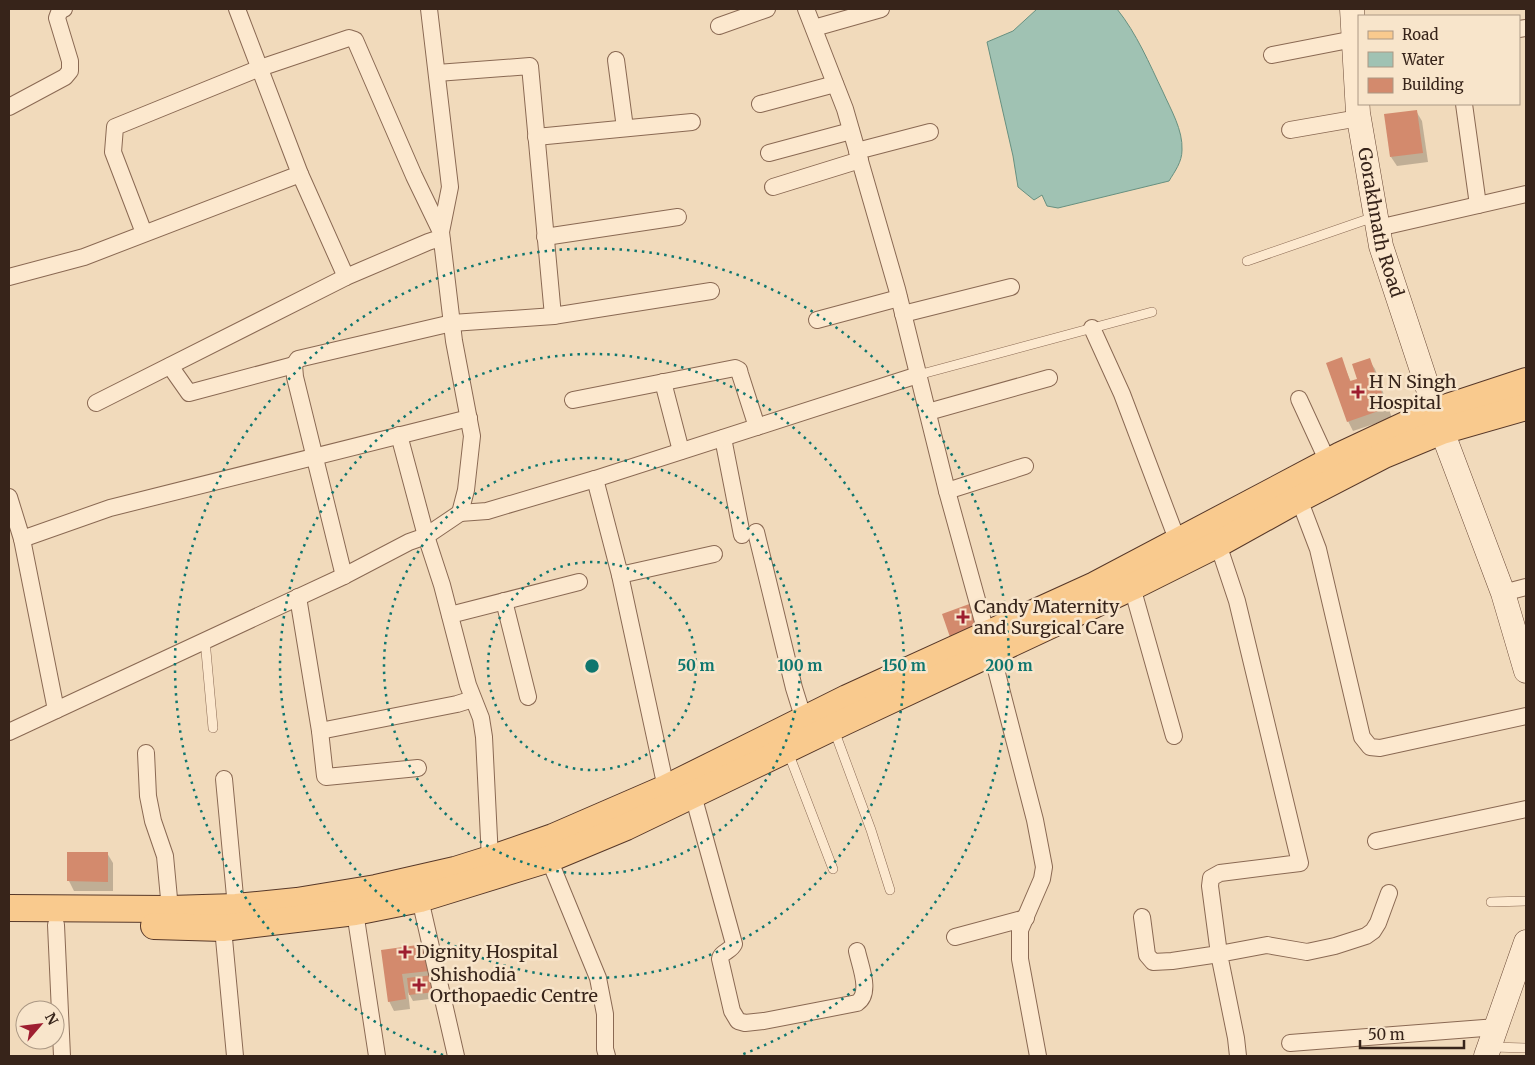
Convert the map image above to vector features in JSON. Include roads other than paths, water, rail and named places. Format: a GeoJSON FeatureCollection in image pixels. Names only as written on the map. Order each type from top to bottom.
{"type":"FeatureCollection","features":[{"type":"Feature","properties":{"kind":"main road","name":"Gorakhnath Road"},"geometry":{"type":"LineString","coordinates":[[1352,9],[1358,102]]}},
{"type":"Feature","properties":{"kind":"main road","name":"Gorakhnath Road"},"geometry":{"type":"LineString","coordinates":[[1358,105],[1382,246],[1438,421],[1504,593],[1526,671]]}},
{"type":"Feature","properties":{"kind":"main road"},"geometry":{"type":"LineString","coordinates":[[9,924],[56,925],[356,912],[420,899],[549,858],[626,826],[833,727],[990,645],[1096,585],[1328,462],[1438,421],[1526,381]]}},
{"type":"Feature","properties":{"kind":"main road"},"geometry":{"type":"LineString","coordinates":[[9,908],[170,909],[229,917],[297,901],[376,888],[455,870],[490,859],[553,837],[666,788],[804,720],[1132,587],[1218,544],[1384,455],[1438,421],[1526,407]]}},
{"type":"Feature","properties":{"kind":"main road"},"geometry":{"type":"LineString","coordinates":[[1491,1043],[1520,981],[1526,942]]}},
{"type":"Feature","properties":{"kind":"street"},"geometry":{"type":"LineString","coordinates":[[9,107],[65,77],[70,71],[70,61],[58,18],[62,9]]}},
{"type":"Feature","properties":{"kind":"street"},"geometry":{"type":"LineString","coordinates":[[237,9],[300,174],[346,277]]}},
{"type":"Feature","properties":{"kind":"street"},"geometry":{"type":"LineString","coordinates":[[429,9],[450,187],[442,237],[452,323],[472,436],[466,490],[460,513]]}},
{"type":"Feature","properties":{"kind":"street"},"geometry":{"type":"LineString","coordinates":[[719,26],[767,9]]}},
{"type":"Feature","properties":{"kind":"street"},"geometry":{"type":"LineString","coordinates":[[806,9],[851,130],[899,298],[947,491],[990,645],[1035,820],[1044,867],[1042,879],[1020,930],[1020,959],[1038,1056]]}},
{"type":"Feature","properties":{"kind":"street"},"geometry":{"type":"LineString","coordinates":[[814,28],[881,9]]}},
{"type":"Feature","properties":{"kind":"street"},"geometry":{"type":"LineString","coordinates":[[144,233],[113,152],[115,127],[260,68],[348,38],[355,40],[442,237]]}},
{"type":"Feature","properties":{"kind":"street"},"geometry":{"type":"LineString","coordinates":[[1272,55],[1354,39]]}},
{"type":"Feature","properties":{"kind":"street"},"geometry":{"type":"LineString","coordinates":[[616,60],[625,128]]}},
{"type":"Feature","properties":{"kind":"street"},"geometry":{"type":"LineString","coordinates":[[437,73],[530,66],[551,314],[554,316]]}},
{"type":"Feature","properties":{"kind":"street"},"geometry":{"type":"LineString","coordinates":[[760,104],[835,84]]}},
{"type":"Feature","properties":{"kind":"street"},"geometry":{"type":"LineString","coordinates":[[1464,105],[1478,205]]}},
{"type":"Feature","properties":{"kind":"street"},"geometry":{"type":"LineString","coordinates":[[1290,130],[1359,118]]}},
{"type":"Feature","properties":{"kind":"street"},"geometry":{"type":"LineString","coordinates":[[536,137],[692,122]]}},
{"type":"Feature","properties":{"kind":"street"},"geometry":{"type":"LineString","coordinates":[[768,153],[851,130]]}},
{"type":"Feature","properties":{"kind":"street"},"geometry":{"type":"LineString","coordinates":[[773,187],[930,132]]}},
{"type":"Feature","properties":{"kind":"street"},"geometry":{"type":"LineString","coordinates":[[9,277],[84,257],[300,174]]}},
{"type":"Feature","properties":{"kind":"street"},"geometry":{"type":"LineString","coordinates":[[1377,222],[1478,205],[1526,194]]}},
{"type":"Feature","properties":{"kind":"street"},"geometry":{"type":"LineString","coordinates":[[545,237],[678,217]]}},
{"type":"Feature","properties":{"kind":"street"},"geometry":{"type":"LineString","coordinates":[[96,403],[346,277],[442,237]]}},
{"type":"Feature","properties":{"kind":"street"},"geometry":{"type":"LineString","coordinates":[[903,314],[1011,287]]}},
{"type":"Feature","properties":{"kind":"street"},"geometry":{"type":"LineString","coordinates":[[344,576],[295,377],[294,365],[298,359],[452,323],[554,316],[710,291]]}},
{"type":"Feature","properties":{"kind":"street"},"geometry":{"type":"LineString","coordinates":[[817,320],[899,298]]}},
{"type":"Feature","properties":{"kind":"street"},"geometry":{"type":"LineString","coordinates":[[1092,328],[1122,394],[1178,542]]}},
{"type":"Feature","properties":{"kind":"street"},"geometry":{"type":"LineString","coordinates":[[170,366],[189,393],[294,365]]}},
{"type":"Feature","properties":{"kind":"street"},"geometry":{"type":"LineString","coordinates":[[573,400],[735,368],[739,370],[757,427]]}},
{"type":"Feature","properties":{"kind":"street"},"geometry":{"type":"LineString","coordinates":[[9,732],[344,576],[409,542],[426,536],[460,513],[487,512],[681,452],[918,375]]}},
{"type":"Feature","properties":{"kind":"street"},"geometry":{"type":"LineString","coordinates":[[928,412],[1049,378]]}},
{"type":"Feature","properties":{"kind":"street"},"geometry":{"type":"LineString","coordinates":[[663,382],[681,452]]}},
{"type":"Feature","properties":{"kind":"street"},"geometry":{"type":"LineString","coordinates":[[1299,399],[1328,462]]}},
{"type":"Feature","properties":{"kind":"street"},"geometry":{"type":"LineString","coordinates":[[22,539],[110,508],[469,418]]}},
{"type":"Feature","properties":{"kind":"street"},"geometry":{"type":"LineString","coordinates":[[399,435],[468,685],[481,718],[484,737],[490,859]]}},
{"type":"Feature","properties":{"kind":"street"},"geometry":{"type":"LineString","coordinates":[[724,438],[749,533],[804,720]]}},
{"type":"Feature","properties":{"kind":"street"},"geometry":{"type":"LineString","coordinates":[[947,491],[1025,466]]}},
{"type":"Feature","properties":{"kind":"street"},"geometry":{"type":"LineString","coordinates":[[595,479],[620,575],[666,788]]}},
{"type":"Feature","properties":{"kind":"street"},"geometry":{"type":"LineString","coordinates":[[9,497],[22,539],[56,710]]}},
{"type":"Feature","properties":{"kind":"street"},"geometry":{"type":"LineString","coordinates":[[1299,499],[1318,549],[1362,737],[1370,747],[1380,748],[1526,716]]}},
{"type":"Feature","properties":{"kind":"street"},"geometry":{"type":"LineString","coordinates":[[1218,544],[1237,601],[1300,863],[1220,873],[1211,878],[1210,886],[1218,954],[1236,1038],[1238,1056]]}},
{"type":"Feature","properties":{"kind":"street"},"geometry":{"type":"LineString","coordinates":[[620,575],[714,554]]}},
{"type":"Feature","properties":{"kind":"street"},"geometry":{"type":"LineString","coordinates":[[450,615],[579,582]]}},
{"type":"Feature","properties":{"kind":"street"},"geometry":{"type":"LineString","coordinates":[[1504,593],[1526,586]]}},
{"type":"Feature","properties":{"kind":"street"},"geometry":{"type":"LineString","coordinates":[[1132,587],[1174,736]]}},
{"type":"Feature","properties":{"kind":"street"},"geometry":{"type":"LineString","coordinates":[[298,597],[326,777],[418,768]]}},
{"type":"Feature","properties":{"kind":"street"},"geometry":{"type":"LineString","coordinates":[[504,601],[528,697]]}},
{"type":"Feature","properties":{"kind":"street"},"geometry":{"type":"LineString","coordinates":[[320,731],[457,704],[473,699]]}},
{"type":"Feature","properties":{"kind":"street"},"geometry":{"type":"LineString","coordinates":[[146,753],[148,796],[153,821],[165,856],[170,909]]}},
{"type":"Feature","properties":{"kind":"street"},"geometry":{"type":"LineString","coordinates":[[224,779],[235,1056]]}},
{"type":"Feature","properties":{"kind":"street"},"geometry":{"type":"LineString","coordinates":[[693,795],[734,944],[721,955],[720,960],[732,1011],[738,1021],[745,1023],[764,1021],[857,1003],[862,1000],[865,988],[857,951]]}},
{"type":"Feature","properties":{"kind":"street"},"geometry":{"type":"LineString","coordinates":[[1376,841],[1526,809]]}},
{"type":"Feature","properties":{"kind":"street"},"geometry":{"type":"LineString","coordinates":[[549,858],[598,978],[604,1014],[607,1056]]}},
{"type":"Feature","properties":{"kind":"street"},"geometry":{"type":"LineString","coordinates":[[1142,917],[1146,955],[1153,962],[1172,962],[1267,945],[1307,952],[1336,946],[1366,936],[1373,931],[1378,923],[1389,893]]}},
{"type":"Feature","properties":{"kind":"street"},"geometry":{"type":"LineString","coordinates":[[420,899],[456,1056]]}},
{"type":"Feature","properties":{"kind":"street"},"geometry":{"type":"LineString","coordinates":[[356,912],[377,1056]]}},
{"type":"Feature","properties":{"kind":"street"},"geometry":{"type":"LineString","coordinates":[[955,937],[1026,918]]}},
{"type":"Feature","properties":{"kind":"street"},"geometry":{"type":"LineString","coordinates":[[56,925],[62,1056]]}},
{"type":"Feature","properties":{"kind":"street"},"geometry":{"type":"LineString","coordinates":[[1290,1043],[1491,1043]]}},
{"type":"Feature","properties":{"kind":"lane"},"geometry":{"type":"LineString","coordinates":[[1247,261],[1377,222]]}},
{"type":"Feature","properties":{"kind":"lane"},"geometry":{"type":"LineString","coordinates":[[918,375],[1152,312]]}},
{"type":"Feature","properties":{"kind":"lane"},"geometry":{"type":"LineString","coordinates":[[206,640],[213,728]]}},
{"type":"Feature","properties":{"kind":"lane"},"geometry":{"type":"LineString","coordinates":[[833,727],[890,890]]}},
{"type":"Feature","properties":{"kind":"lane"},"geometry":{"type":"LineString","coordinates":[[787,750],[833,869]]}},
{"type":"Feature","properties":{"kind":"lane"},"geometry":{"type":"LineString","coordinates":[[1491,902],[1526,900]]}},
{"type":"Feature","properties":{"kind":"lane"},"geometry":{"type":"LineString","coordinates":[[1491,1043],[1526,1048]]}},
{"type":"Feature","properties":{"kind":"water"},"geometry":{"type":"Polygon","coordinates":[[[1037,9],[1117,9],[1131,28],[1142,49],[1179,128],[1182,154],[1178,166],[1169,181],[1058,208],[1047,206],[1042,195],[1034,200],[1018,187],[1013,156],[987,42],[1013,31],[1037,9]]]}},
{"type":"Feature","properties":{"kind":"place","name":"H N Singh Hospital"},"geometry":{"type":"Point","coordinates":[1358,392]}},
{"type":"Feature","properties":{"kind":"place","name":"Candy Maternity and Surgical Care"},"geometry":{"type":"Point","coordinates":[963,617]}},
{"type":"Feature","properties":{"kind":"place","name":"Dignity Hospital"},"geometry":{"type":"Point","coordinates":[405,952]}},
{"type":"Feature","properties":{"kind":"place","name":"Shishodia Orthopaedic Centre"},"geometry":{"type":"Point","coordinates":[419,985]}}]}
